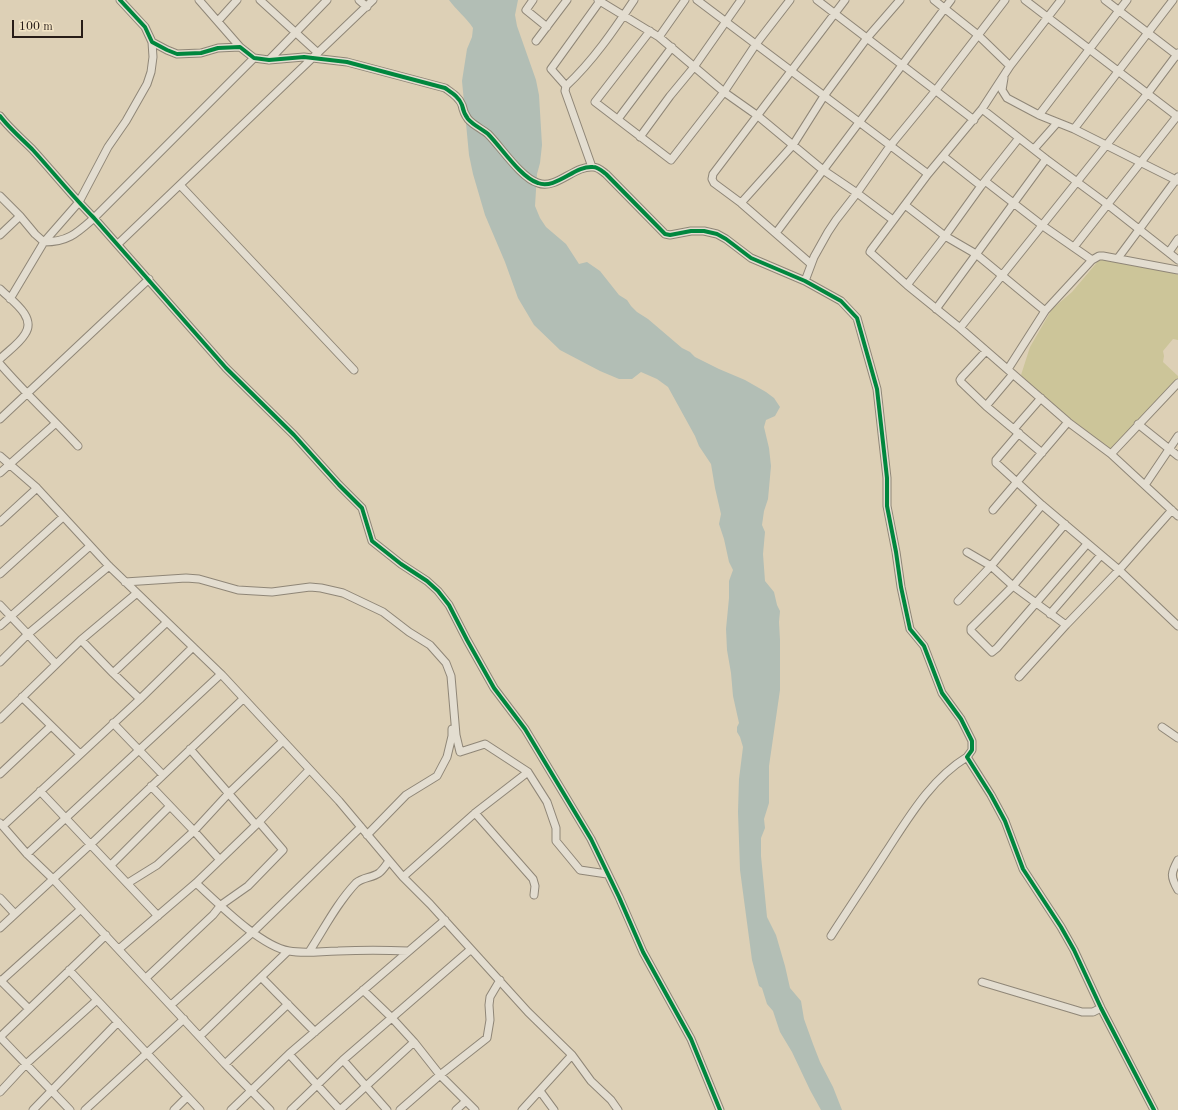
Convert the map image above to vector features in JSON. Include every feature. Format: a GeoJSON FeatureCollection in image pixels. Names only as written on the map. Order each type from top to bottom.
{"type":"FeatureCollection","features":[{"type":"Feature","properties":{"kind":"street"},"geometry":{"type":"LineString","coordinates":[[10,299],[44,242],[79,202],[98,164],[126,121],[147,84],[151,72],[153,57],[152,42],[145,27],[120,0]]}},
{"type":"Feature","properties":{"kind":"street"},"geometry":{"type":"LineString","coordinates":[[200,0],[240,47],[254,58],[269,60],[316,56],[347,62],[445,88],[454,94],[458,99],[468,120],[487,134],[521,171],[537,183],[544,185],[581,170],[592,167],[599,169],[606,174],[665,234],[670,235],[691,231],[704,231],[716,234],[726,239],[751,258],[805,281],[841,301],[857,318],[877,389],[887,478],[887,506],[910,629],[924,646],[942,693],[961,719],[972,741],[972,750],[967,757],[943,775],[926,794],[831,936]]}},
{"type":"Feature","properties":{"kind":"street"},"geometry":{"type":"LineString","coordinates":[[218,21],[237,0]]}},
{"type":"Feature","properties":{"kind":"street"},"geometry":{"type":"LineString","coordinates":[[260,0],[295,33],[316,56]]}},
{"type":"Feature","properties":{"kind":"street"},"geometry":{"type":"LineString","coordinates":[[269,60],[327,0]]}},
{"type":"Feature","properties":{"kind":"street"},"geometry":{"type":"LineString","coordinates":[[359,0],[367,7]]}},
{"type":"Feature","properties":{"kind":"street"},"geometry":{"type":"LineString","coordinates":[[118,244],[373,0]]}},
{"type":"Feature","properties":{"kind":"street"},"geometry":{"type":"LineString","coordinates":[[533,0],[526,10],[547,27]]}},
{"type":"Feature","properties":{"kind":"street"},"geometry":{"type":"LineString","coordinates":[[536,41],[567,0]]}},
{"type":"Feature","properties":{"kind":"street"},"geometry":{"type":"LineString","coordinates":[[592,167],[565,91],[566,86],[589,64],[634,0]]}},
{"type":"Feature","properties":{"kind":"street"},"geometry":{"type":"LineString","coordinates":[[658,37],[685,0]]}},
{"type":"Feature","properties":{"kind":"street"},"geometry":{"type":"LineString","coordinates":[[697,0],[928,174]]}},
{"type":"Feature","properties":{"kind":"street"},"geometry":{"type":"LineString","coordinates":[[640,137],[670,96],[694,67],[741,0]]}},
{"type":"Feature","properties":{"kind":"street"},"geometry":{"type":"LineString","coordinates":[[650,31],[594,102],[670,160],[724,92],[756,44],[790,0]]}},
{"type":"Feature","properties":{"kind":"street"},"geometry":{"type":"LineString","coordinates":[[817,0],[974,120]]}},
{"type":"Feature","properties":{"kind":"street"},"geometry":{"type":"LineString","coordinates":[[811,264],[741,203],[714,183],[712,179],[713,174],[845,0]]}},
{"type":"Feature","properties":{"kind":"street"},"geometry":{"type":"LineString","coordinates":[[741,203],[793,145],[824,96],[867,38],[900,0]]}},
{"type":"Feature","properties":{"kind":"street"},"geometry":{"type":"LineString","coordinates":[[934,0],[978,35],[1010,66]]}},
{"type":"Feature","properties":{"kind":"street"},"geometry":{"type":"LineString","coordinates":[[776,233],[951,0]]}},
{"type":"Feature","properties":{"kind":"street"},"geometry":{"type":"LineString","coordinates":[[805,281],[811,264],[828,232],[890,146],[936,90],[1005,0]]}},
{"type":"Feature","properties":{"kind":"street"},"geometry":{"type":"LineString","coordinates":[[1025,0],[1178,116],[1074,247]]}},
{"type":"Feature","properties":{"kind":"street"},"geometry":{"type":"LineString","coordinates":[[1061,0],[1004,74],[974,120],[928,174],[870,252],[906,285],[960,328],[1068,422],[1111,454],[1178,516]]}},
{"type":"Feature","properties":{"kind":"street"},"geometry":{"type":"LineString","coordinates":[[960,328],[1043,226],[1178,55],[1105,0]]}},
{"type":"Feature","properties":{"kind":"street"},"geometry":{"type":"LineString","coordinates":[[1039,115],[1127,0]]}},
{"type":"Feature","properties":{"kind":"street"},"geometry":{"type":"LineString","coordinates":[[1074,129],[1173,0]]}},
{"type":"Feature","properties":{"kind":"street"},"geometry":{"type":"LineString","coordinates":[[566,86],[552,68],[599,1],[650,31],[672,47],[724,92],[758,116],[823,170],[893,220]]}},
{"type":"Feature","properties":{"kind":"street"},"geometry":{"type":"LineString","coordinates":[[152,42],[177,54],[201,53],[218,48],[240,47]]}},
{"type":"Feature","properties":{"kind":"street"},"geometry":{"type":"LineString","coordinates":[[618,119],[672,47]]}},
{"type":"Feature","properties":{"kind":"street"},"geometry":{"type":"LineString","coordinates":[[1,199],[20,216],[44,242],[65,240],[74,235],[94,218],[254,58]]}},
{"type":"Feature","properties":{"kind":"street"},"geometry":{"type":"LineString","coordinates":[[1004,74],[1002,90],[1008,98],[1039,115],[1074,129],[1177,179],[1118,258]]}},
{"type":"Feature","properties":{"kind":"street"},"geometry":{"type":"LineString","coordinates":[[982,109],[1046,159],[1078,181],[1178,260]]}},
{"type":"Feature","properties":{"kind":"street"},"geometry":{"type":"LineString","coordinates":[[0,116],[118,244],[226,368],[294,435],[362,508],[372,541],[401,564],[427,581],[438,591],[449,605],[494,688],[525,729],[591,839],[619,897],[642,952],[691,1039],[720,1110]]}},
{"type":"Feature","properties":{"kind":"street"},"geometry":{"type":"LineString","coordinates":[[1034,149],[1057,123]]}},
{"type":"Feature","properties":{"kind":"street"},"geometry":{"type":"LineString","coordinates":[[906,285],[1019,138]]}},
{"type":"Feature","properties":{"kind":"street"},"geometry":{"type":"LineString","coordinates":[[943,156],[1013,203],[1092,260]]}},
{"type":"Feature","properties":{"kind":"street"},"geometry":{"type":"LineString","coordinates":[[936,309],[1046,159]]}},
{"type":"Feature","properties":{"kind":"street"},"geometry":{"type":"LineString","coordinates":[[180,185],[354,370]]}},
{"type":"Feature","properties":{"kind":"street"},"geometry":{"type":"LineString","coordinates":[[905,205],[945,236],[976,254],[1045,311]]}},
{"type":"Feature","properties":{"kind":"street"},"geometry":{"type":"LineString","coordinates":[[0,235],[20,216]]}},
{"type":"Feature","properties":{"kind":"street"},"geometry":{"type":"LineString","coordinates":[[1168,252],[1178,239]]}},
{"type":"Feature","properties":{"kind":"street"},"geometry":{"type":"LineString","coordinates":[[986,406],[1010,372],[1045,311],[1092,260],[1098,256],[1103,256],[1178,270]]}},
{"type":"Feature","properties":{"kind":"street"},"geometry":{"type":"LineString","coordinates":[[0,419],[149,279]]}},
{"type":"Feature","properties":{"kind":"street"},"geometry":{"type":"LineString","coordinates":[[0,289],[24,313],[28,320],[28,327],[23,337],[0,359]]}},
{"type":"Feature","properties":{"kind":"street"},"geometry":{"type":"LineString","coordinates":[[986,351],[960,380],[986,406],[1042,453]]}},
{"type":"Feature","properties":{"kind":"street"},"geometry":{"type":"LineString","coordinates":[[0,364],[78,446]]}},
{"type":"Feature","properties":{"kind":"street"},"geometry":{"type":"LineString","coordinates":[[1111,454],[1178,383]]}},
{"type":"Feature","properties":{"kind":"street"},"geometry":{"type":"LineString","coordinates":[[1041,398],[995,461],[1042,505],[1119,570],[1178,626]]}},
{"type":"Feature","properties":{"kind":"street"},"geometry":{"type":"LineString","coordinates":[[993,510],[1068,422]]}},
{"type":"Feature","properties":{"kind":"street"},"geometry":{"type":"LineString","coordinates":[[0,473],[56,423]]}},
{"type":"Feature","properties":{"kind":"street"},"geometry":{"type":"LineString","coordinates":[[1138,424],[1178,456]]}},
{"type":"Feature","properties":{"kind":"street"},"geometry":{"type":"LineString","coordinates":[[1145,485],[1178,436]]}},
{"type":"Feature","properties":{"kind":"street"},"geometry":{"type":"LineString","coordinates":[[0,456],[37,488],[109,566],[221,674],[339,801],[403,877],[445,920],[470,950],[500,980],[528,1012],[572,1055],[591,1081],[611,1100],[618,1110]]}},
{"type":"Feature","properties":{"kind":"street"},"geometry":{"type":"LineString","coordinates":[[0,522],[37,488]]}},
{"type":"Feature","properties":{"kind":"street"},"geometry":{"type":"LineString","coordinates":[[958,601],[1042,505]]}},
{"type":"Feature","properties":{"kind":"street"},"geometry":{"type":"LineString","coordinates":[[1019,677],[1119,570],[1172,510]]}},
{"type":"Feature","properties":{"kind":"street"},"geometry":{"type":"LineString","coordinates":[[0,574],[63,516]]}},
{"type":"Feature","properties":{"kind":"street"},"geometry":{"type":"LineString","coordinates":[[1065,524],[1012,586],[970,629],[992,652],[1036,604],[1087,544]]}},
{"type":"Feature","properties":{"kind":"street"},"geometry":{"type":"LineString","coordinates":[[0,626],[90,546]]}},
{"type":"Feature","properties":{"kind":"street"},"geometry":{"type":"LineString","coordinates":[[967,552],[990,566],[1012,586],[1066,625]]}},
{"type":"Feature","properties":{"kind":"street"},"geometry":{"type":"LineString","coordinates":[[1050,614],[1101,555]]}},
{"type":"Feature","properties":{"kind":"street"},"geometry":{"type":"LineString","coordinates":[[0,662],[28,634],[109,566]]}},
{"type":"Feature","properties":{"kind":"street"},"geometry":{"type":"LineString","coordinates":[[125,582],[199,579],[238,590],[272,592],[310,587],[321,588],[343,593],[382,612],[430,645],[438,652],[446,664],[451,676],[456,735],[460,752],[485,744],[528,772],[547,802],[556,828],[556,841],[580,870],[607,874]]}},
{"type":"Feature","properties":{"kind":"street"},"geometry":{"type":"LineString","coordinates":[[0,719],[81,640],[137,593]]}},
{"type":"Feature","properties":{"kind":"street"},"geometry":{"type":"LineString","coordinates":[[0,604],[56,664]]}},
{"type":"Feature","properties":{"kind":"street"},"geometry":{"type":"LineString","coordinates":[[113,673],[167,622]]}},
{"type":"Feature","properties":{"kind":"street"},"geometry":{"type":"LineString","coordinates":[[81,640],[140,699]]}},
{"type":"Feature","properties":{"kind":"street"},"geometry":{"type":"LineString","coordinates":[[193,648],[140,699],[1,825],[270,1110]]}},
{"type":"Feature","properties":{"kind":"street"},"geometry":{"type":"LineString","coordinates":[[27,854],[221,674]]}},
{"type":"Feature","properties":{"kind":"street"},"geometry":{"type":"LineString","coordinates":[[22,697],[80,754]]}},
{"type":"Feature","properties":{"kind":"street"},"geometry":{"type":"LineString","coordinates":[[0,928],[91,844],[243,698]]}},
{"type":"Feature","properties":{"kind":"street"},"geometry":{"type":"LineString","coordinates":[[368,835],[406,795],[437,776],[447,757],[452,736],[453,702]]}},
{"type":"Feature","properties":{"kind":"street"},"geometry":{"type":"LineString","coordinates":[[113,723],[163,775]]}},
{"type":"Feature","properties":{"kind":"street"},"geometry":{"type":"LineString","coordinates":[[0,774],[51,726]]}},
{"type":"Feature","properties":{"kind":"street"},"geometry":{"type":"LineString","coordinates":[[1162,727],[1178,738]]}},
{"type":"Feature","properties":{"kind":"street"},"geometry":{"type":"LineString","coordinates":[[128,883],[157,865],[194,831],[229,793],[283,741]]}},
{"type":"Feature","properties":{"kind":"street"},"geometry":{"type":"LineString","coordinates":[[146,978],[221,905],[248,886],[283,850],[190,749]]}},
{"type":"Feature","properties":{"kind":"street"},"geometry":{"type":"LineString","coordinates":[[967,757],[991,795],[1005,821],[1023,869],[1061,927],[1074,950],[1101,1008],[1154,1110]]}},
{"type":"Feature","properties":{"kind":"street"},"geometry":{"type":"LineString","coordinates":[[119,949],[196,883],[258,823],[309,770]]}},
{"type":"Feature","properties":{"kind":"street"},"geometry":{"type":"LineString","coordinates":[[403,877],[475,813],[528,772]]}},
{"type":"Feature","properties":{"kind":"street"},"geometry":{"type":"LineString","coordinates":[[151,786],[220,860]]}},
{"type":"Feature","properties":{"kind":"street"},"geometry":{"type":"LineString","coordinates":[[40,791],[158,916]]}},
{"type":"Feature","properties":{"kind":"street"},"geometry":{"type":"LineString","coordinates":[[111,865],[170,806]]}},
{"type":"Feature","properties":{"kind":"street"},"geometry":{"type":"LineString","coordinates":[[475,813],[533,879],[535,886],[534,895]]}},
{"type":"Feature","properties":{"kind":"street"},"geometry":{"type":"LineString","coordinates":[[171,1005],[253,932],[361,827]]}},
{"type":"Feature","properties":{"kind":"street"},"geometry":{"type":"LineString","coordinates":[[1178,860],[1173,871],[1172,878],[1178,890]]}},
{"type":"Feature","properties":{"kind":"street"},"geometry":{"type":"LineString","coordinates":[[309,952],[337,908],[352,888],[364,878],[380,872],[389,861]]}},
{"type":"Feature","properties":{"kind":"street"},"geometry":{"type":"LineString","coordinates":[[196,883],[253,932],[277,947],[288,951],[408,951]]}},
{"type":"Feature","properties":{"kind":"street"},"geometry":{"type":"LineString","coordinates":[[0,898],[15,914]]}},
{"type":"Feature","properties":{"kind":"street"},"geometry":{"type":"LineString","coordinates":[[29,1009],[0,980],[81,909]]}},
{"type":"Feature","properties":{"kind":"street"},"geometry":{"type":"LineString","coordinates":[[231,1110],[289,1054],[445,920]]}},
{"type":"Feature","properties":{"kind":"street"},"geometry":{"type":"LineString","coordinates":[[70,1110],[0,1037],[106,935]]}},
{"type":"Feature","properties":{"kind":"street"},"geometry":{"type":"LineString","coordinates":[[291,1110],[343,1060],[470,950]]}},
{"type":"Feature","properties":{"kind":"street"},"geometry":{"type":"LineString","coordinates":[[200,1036],[288,951]]}},
{"type":"Feature","properties":{"kind":"street"},"geometry":{"type":"LineString","coordinates":[[69,970],[200,1110]]}},
{"type":"Feature","properties":{"kind":"street"},"geometry":{"type":"LineString","coordinates":[[261,977],[315,1032]]}},
{"type":"Feature","properties":{"kind":"street"},"geometry":{"type":"LineString","coordinates":[[400,1110],[440,1074],[487,1038],[490,1020],[490,997],[500,980]]}},
{"type":"Feature","properties":{"kind":"street"},"geometry":{"type":"LineString","coordinates":[[982,982],[1082,1012],[1093,1012],[1101,1008]]}},
{"type":"Feature","properties":{"kind":"street"},"geometry":{"type":"LineString","coordinates":[[363,990],[392,1018],[440,1074],[475,1110]]}},
{"type":"Feature","properties":{"kind":"street"},"geometry":{"type":"LineString","coordinates":[[0,1092],[26,1064],[97,1000]]}},
{"type":"Feature","properties":{"kind":"street"},"geometry":{"type":"LineString","coordinates":[[225,1064],[288,1004]]}},
{"type":"Feature","properties":{"kind":"street"},"geometry":{"type":"LineString","coordinates":[[85,1110],[184,1018]]}},
{"type":"Feature","properties":{"kind":"street"},"geometry":{"type":"LineString","coordinates":[[33,1110],[118,1022]]}},
{"type":"Feature","properties":{"kind":"street"},"geometry":{"type":"LineString","coordinates":[[289,1054],[340,1110],[414,1042]]}},
{"type":"Feature","properties":{"kind":"street"},"geometry":{"type":"LineString","coordinates":[[522,1110],[572,1055]]}},
{"type":"Feature","properties":{"kind":"street"},"geometry":{"type":"LineString","coordinates":[[343,1060],[387,1110]]}},
{"type":"Feature","properties":{"kind":"street"},"geometry":{"type":"LineString","coordinates":[[540,1091],[554,1110]]}},
{"type":"Feature","properties":{"kind":"street"},"geometry":{"type":"LineString","coordinates":[[174,1110],[187,1097]]}},
{"type":"Feature","properties":{"kind":"street"},"geometry":{"type":"LineString","coordinates":[[456,1110],[466,1101]]}},
{"type":"Feature","properties":{"kind":"shaded area"},"geometry":{"type":"Polygon","coordinates":[[[449,0],[518,0],[515,15],[517,26],[536,80],[539,95],[542,145],[537,174],[535,206],[546,227],[566,244],[579,264],[587,262],[600,271],[619,295],[627,300],[637,312],[648,319],[682,348],[690,352],[695,357],[745,380],[766,392],[774,398],[780,407],[775,416],[766,420],[764,427],[769,448],[771,466],[768,499],[762,525],[765,532],[763,554],[765,581],[774,592],[780,611],[780,690],[769,766],[769,803],[764,819],[765,828],[761,838],[761,856],[767,917],[776,935],[790,988],[801,1001],[804,1019],[813,1044],[842,1110],[821,1110],[792,1052],[780,1032],[773,1011],[767,1004],[762,988],[759,986],[752,960],[740,870],[738,812],[739,779],[743,747],[737,732],[739,723],[733,696],[727,650],[726,629],[729,581],[733,570],[729,562],[719,524],[721,514],[711,464],[699,446],[668,387],[657,379],[641,372],[632,379],[619,379],[600,371],[560,350],[534,325],[518,298],[505,262],[485,215],[469,155],[462,81],[467,49],[472,37],[473,28],[449,0]]]}},
{"type":"Feature","properties":{"kind":"shaded area"},"geometry":{"type":"Polygon","coordinates":[[[1107,259],[1160,268],[1178,275],[1178,340],[1173,339],[1163,351],[1163,362],[1178,376],[1178,378],[1112,450],[1055,407],[1021,375],[1030,347],[1052,309],[1072,292],[1099,260],[1107,259]]]}},
{"type":"Feature","properties":{"kind":"cycle path"},"geometry":{"type":"LineString","coordinates":[[120,0],[145,27],[152,42],[177,54],[201,53],[218,48],[240,47],[254,58],[269,60],[304,57],[347,62],[445,88],[459,100],[468,119],[488,134],[518,169],[532,180],[538,183],[552,183],[586,167],[600,169],[665,234],[670,235],[691,231],[704,231],[717,234],[751,258],[805,281],[841,301],[857,318],[877,389],[887,478],[887,506],[910,629],[924,646],[942,693],[961,719],[972,741],[972,750],[967,757],[991,795],[1005,821],[1023,869],[1061,927],[1074,950],[1101,1008],[1154,1110]]}},
{"type":"Feature","properties":{"kind":"cycle path"},"geometry":{"type":"LineString","coordinates":[[0,116],[94,218],[226,368],[294,435],[362,508],[372,541],[401,564],[427,581],[438,591],[449,605],[494,688],[525,729],[591,839],[643,952],[691,1039],[720,1110]]}}]}
